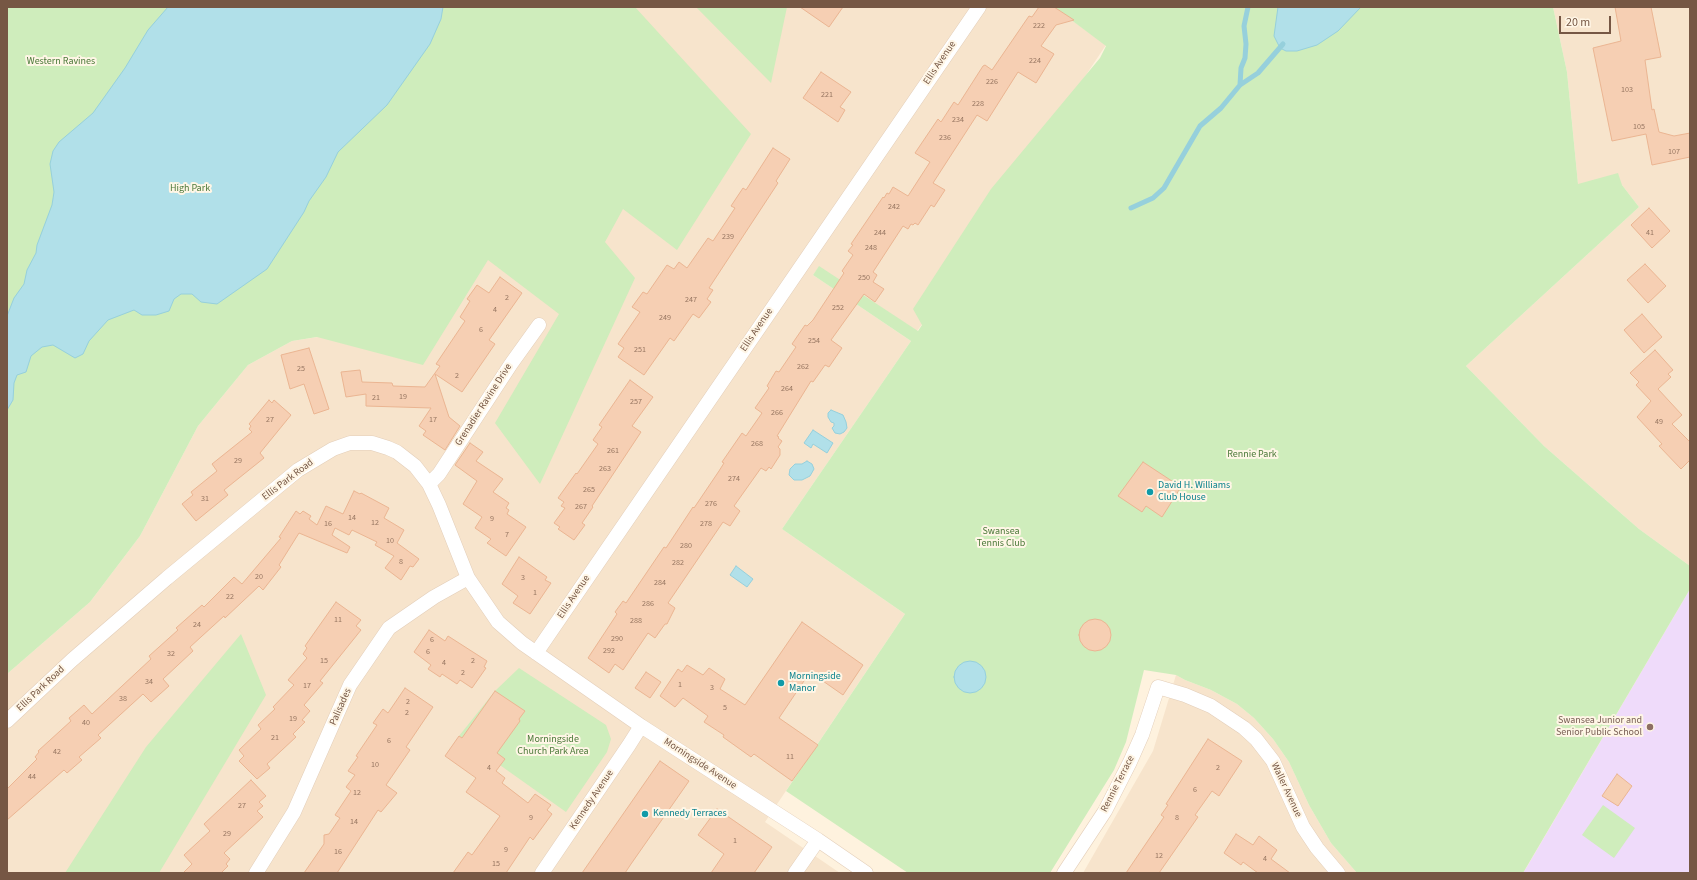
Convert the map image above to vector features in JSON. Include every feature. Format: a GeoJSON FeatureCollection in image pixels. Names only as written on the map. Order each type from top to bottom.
{"type":"FeatureCollection","features":[{"type":"Feature","properties":{"kind":"street","name":"Ellis Avenue"},"geometry":{"type":"LineString","coordinates":[[536,653],[979,7]]}},
{"type":"Feature","properties":{"kind":"street","name":"Grenadier Ravine Drive"},"geometry":{"type":"LineString","coordinates":[[429,484],[439,474],[511,364],[539,325]]}},
{"type":"Feature","properties":{"kind":"street","name":"Ellis Park Road"},"geometry":{"type":"LineString","coordinates":[[7,721],[72,660],[167,578],[298,470],[324,454],[350,443],[360,442],[380,445],[397,452],[415,466],[429,484],[440,505],[468,578],[498,622],[536,653]]}},
{"type":"Feature","properties":{"kind":"street","name":"Palisades"},"geometry":{"type":"LineString","coordinates":[[256,873],[294,812],[350,685],[389,628],[434,597],[468,578]]}},
{"type":"Feature","properties":{"kind":"street","name":"Morningside Avenue"},"geometry":{"type":"LineString","coordinates":[[536,653],[641,726],[818,840],[866,873]]}},
{"type":"Feature","properties":{"kind":"street","name":"Rennie Terrace"},"geometry":{"type":"LineString","coordinates":[[1064,873],[1105,811],[1130,762],[1142,735],[1158,687]]}},
{"type":"Feature","properties":{"kind":"street","name":"Waller Avenue"},"geometry":{"type":"LineString","coordinates":[[1158,687],[1185,695],[1211,706],[1244,728],[1256,739],[1273,761],[1303,826],[1317,848],[1338,873]]}},
{"type":"Feature","properties":{"kind":"street","name":"Kennedy Avenue"},"geometry":{"type":"LineString","coordinates":[[542,873],[629,746],[641,726]]}},
{"type":"Feature","properties":{"kind":"street"},"geometry":{"type":"LineString","coordinates":[[795,873],[818,840]]}},
{"type":"Feature","properties":{"kind":"shaded area"},"geometry":{"type":"Polygon","coordinates":[[[557,7],[1054,7],[1106,45],[975,241],[934,308],[917,331],[819,267],[813,275],[911,341],[782,529],[905,614],[765,822],[840,873],[7,873],[7,674],[90,602],[140,536],[198,426],[248,365],[292,341],[331,335],[557,7]]]}},
{"type":"Feature","properties":{"kind":"shaded area"},"geometry":{"type":"Polygon","coordinates":[[[1553,7],[1690,7],[1690,566],[1639,529],[1544,446],[1466,366],[1639,207],[1622,185],[1578,184],[1567,72],[1553,7]]]}},
{"type":"Feature","properties":{"kind":"shaded area","name":"Swansea Junior and Senior Public School"},"geometry":{"type":"Polygon","coordinates":[[[1690,589],[1690,873],[1523,873],[1528,865],[1690,589]]]}},
{"type":"Feature","properties":{"kind":"shaded area"},"geometry":{"type":"Polygon","coordinates":[[[1176,675],[1211,690],[1237,704],[1254,718],[1273,739],[1289,762],[1309,805],[1331,843],[1357,873],[1083,873],[1153,751],[1176,675]]]}},
{"type":"Feature","properties":{"kind":"green space","name":"High Park"},"geometry":{"type":"Polygon","coordinates":[[[7,7],[635,7],[751,134],[677,250],[623,209],[605,242],[635,278],[540,484],[495,423],[559,314],[488,260],[423,365],[317,337],[292,341],[248,365],[198,426],[140,536],[90,602],[7,674],[7,7]]]}},
{"type":"Feature","properties":{"kind":"green space"},"geometry":{"type":"Polygon","coordinates":[[[696,7],[787,7],[771,83],[696,7]]]}},
{"type":"Feature","properties":{"kind":"green space","name":"Rennie Park"},"geometry":{"type":"Polygon","coordinates":[[[1054,7],[1553,7],[1567,72],[1578,184],[1618,173],[1622,185],[1639,207],[1466,366],[1544,446],[1639,529],[1690,566],[1690,589],[1523,873],[1357,873],[1331,843],[1309,805],[1289,762],[1273,739],[1254,718],[1237,704],[1211,690],[1176,675],[1144,670],[1126,742],[1114,770],[1050,873],[908,873],[786,791],[905,614],[782,529],[911,341],[813,275],[819,266],[918,331],[922,325],[913,309],[991,189],[1100,58],[1106,46],[1054,7]]]}},
{"type":"Feature","properties":{"kind":"green space"},"geometry":{"type":"Polygon","coordinates":[[[241,634],[266,695],[159,873],[65,873],[146,747],[241,634]]]}},
{"type":"Feature","properties":{"kind":"green space","name":"Morningside Church Park Area"},"geometry":{"type":"Polygon","coordinates":[[[519,668],[606,725],[611,739],[607,752],[566,812],[459,736],[495,691],[519,668]]]}},
{"type":"Feature","properties":{"kind":"green space"},"geometry":{"type":"Polygon","coordinates":[[[1603,805],[1635,828],[1614,858],[1582,835],[1603,805]]]}},
{"type":"Feature","properties":{"kind":"water"},"geometry":{"type":"Polygon","coordinates":[[[168,7],[443,7],[441,19],[430,44],[387,105],[338,152],[326,177],[309,201],[304,212],[267,269],[217,304],[201,302],[192,294],[181,294],[174,299],[169,311],[156,315],[142,315],[134,310],[108,320],[89,341],[83,354],[75,358],[53,345],[42,347],[31,356],[26,372],[17,375],[14,383],[13,400],[7,410],[7,316],[14,298],[24,284],[27,270],[36,253],[37,245],[52,205],[54,192],[50,164],[53,151],[59,142],[93,113],[125,68],[148,30],[168,7]]]}},
{"type":"Feature","properties":{"kind":"water"},"geometry":{"type":"Polygon","coordinates":[[[1278,7],[1361,7],[1338,31],[1317,45],[1297,51],[1286,51],[1280,48],[1274,36],[1278,7]]]}},
{"type":"Feature","properties":{"kind":"water"},"geometry":{"type":"Polygon","coordinates":[[[831,410],[843,415],[846,422],[847,428],[840,434],[835,433],[832,428],[834,423],[831,422],[828,417],[828,413],[831,410]]]}},
{"type":"Feature","properties":{"kind":"water"},"geometry":{"type":"Polygon","coordinates":[[[813,430],[833,443],[827,453],[813,444],[811,448],[804,443],[813,430]]]}},
{"type":"Feature","properties":{"kind":"water"},"geometry":{"type":"Polygon","coordinates":[[[807,461],[812,464],[814,469],[810,476],[802,480],[794,480],[789,475],[790,469],[795,464],[802,464],[807,461]]]}},
{"type":"Feature","properties":{"kind":"water"},"geometry":{"type":"Polygon","coordinates":[[[736,566],[753,579],[747,587],[730,575],[736,566]]]}},
{"type":"Feature","properties":{"kind":"water"},"geometry":{"type":"Polygon","coordinates":[[[967,661],[973,661],[983,668],[986,677],[985,683],[979,690],[973,693],[967,693],[957,686],[954,680],[954,674],[961,664],[967,661]]]}},
{"type":"Feature","properties":{"kind":"building"},"geometry":{"type":"Polygon","coordinates":[[[800,7],[843,7],[829,27],[800,7]]]}},
{"type":"Feature","properties":{"kind":"building"},"geometry":{"type":"Polygon","coordinates":[[[1039,7],[1054,7],[1074,20],[1056,25],[1041,46],[1054,54],[1036,83],[1018,72],[987,121],[977,115],[933,183],[945,190],[934,207],[931,205],[918,225],[915,223],[913,225],[911,224],[908,229],[903,226],[873,272],[877,275],[873,282],[884,289],[875,302],[864,294],[831,340],[842,348],[829,367],[825,365],[813,382],[811,381],[777,436],[782,441],[778,447],[780,449],[780,455],[771,469],[769,467],[766,471],[761,468],[734,506],[740,511],[730,526],[723,522],[668,603],[675,608],[667,624],[665,624],[655,638],[648,633],[623,670],[615,664],[609,673],[588,658],[617,614],[615,612],[623,601],[626,603],[664,547],[666,548],[719,471],[724,463],[722,462],[742,433],[746,436],[762,413],[755,408],[769,388],[767,386],[776,371],[779,372],[796,347],[792,344],[805,325],[807,326],[813,320],[844,273],[842,271],[853,255],[848,251],[853,245],[851,244],[883,197],[884,198],[887,193],[889,194],[893,187],[908,196],[930,162],[915,153],[938,119],[941,122],[954,102],[958,105],[983,66],[985,65],[992,70],[1029,16],[1032,17],[1039,7]]]}},
{"type":"Feature","properties":{"kind":"building"},"geometry":{"type":"Polygon","coordinates":[[[1615,7],[1651,7],[1661,57],[1645,60],[1652,110],[1654,109],[1659,132],[1674,136],[1690,133],[1690,157],[1652,165],[1646,134],[1612,141],[1593,48],[1621,41],[1615,7]]]}},
{"type":"Feature","properties":{"kind":"building"},"geometry":{"type":"Polygon","coordinates":[[[821,72],[851,92],[840,107],[845,110],[838,122],[803,98],[821,72]]]}},
{"type":"Feature","properties":{"kind":"building"},"geometry":{"type":"Polygon","coordinates":[[[773,148],[790,159],[776,181],[778,183],[709,288],[713,290],[707,299],[711,302],[699,318],[693,314],[674,341],[670,338],[644,375],[618,357],[624,348],[618,344],[640,312],[632,307],[643,292],[647,294],[667,265],[674,269],[679,262],[687,268],[708,238],[713,241],[735,208],[731,206],[743,188],[746,190],[773,148]]]}},
{"type":"Feature","properties":{"kind":"building"},"geometry":{"type":"Polygon","coordinates":[[[1649,208],[1670,231],[1652,248],[1631,225],[1649,208]]]}},
{"type":"Feature","properties":{"kind":"building"},"geometry":{"type":"Polygon","coordinates":[[[1645,264],[1666,286],[1648,303],[1627,280],[1645,264]]]}},
{"type":"Feature","properties":{"kind":"building"},"geometry":{"type":"Polygon","coordinates":[[[500,277],[522,293],[489,340],[495,344],[462,392],[435,374],[449,417],[460,426],[445,450],[423,435],[426,431],[419,426],[431,408],[366,406],[366,394],[346,397],[341,372],[360,370],[362,382],[392,383],[393,386],[425,387],[440,366],[436,364],[465,321],[460,317],[470,301],[467,299],[477,285],[489,293],[500,277]]]}},
{"type":"Feature","properties":{"kind":"building"},"geometry":{"type":"Polygon","coordinates":[[[1642,314],[1662,337],[1644,353],[1624,330],[1642,314]]]}},
{"type":"Feature","properties":{"kind":"building"},"geometry":{"type":"Polygon","coordinates":[[[309,348],[329,409],[314,414],[304,384],[290,389],[281,355],[309,348]]]}},
{"type":"Feature","properties":{"kind":"building"},"geometry":{"type":"Polygon","coordinates":[[[1655,350],[1673,370],[1668,374],[1671,377],[1658,389],[1682,415],[1672,424],[1690,442],[1690,460],[1681,469],[1659,446],[1662,444],[1637,417],[1651,401],[1636,385],[1639,382],[1630,373],[1655,350]]]}},
{"type":"Feature","properties":{"kind":"building"},"geometry":{"type":"Polygon","coordinates":[[[630,380],[653,397],[632,426],[641,432],[592,506],[593,507],[582,523],[585,525],[574,540],[558,529],[560,527],[554,523],[565,508],[561,506],[564,502],[558,498],[598,444],[593,440],[602,427],[599,425],[630,380]]]}},
{"type":"Feature","properties":{"kind":"building"},"geometry":{"type":"Polygon","coordinates":[[[269,400],[272,403],[274,400],[291,415],[260,453],[264,458],[224,490],[228,495],[196,521],[182,504],[193,495],[191,492],[217,471],[212,464],[252,432],[249,429],[251,426],[249,424],[269,400]]]}},
{"type":"Feature","properties":{"kind":"building"},"geometry":{"type":"Polygon","coordinates":[[[470,443],[483,452],[476,461],[503,479],[493,492],[509,503],[506,508],[509,510],[507,514],[526,527],[506,556],[487,543],[491,539],[475,528],[482,517],[463,504],[477,481],[455,465],[470,443]]]}},
{"type":"Feature","properties":{"kind":"building","name":"David H. Williams Club House"},"geometry":{"type":"Polygon","coordinates":[[[1143,462],[1181,487],[1162,517],[1146,506],[1142,512],[1118,496],[1143,462]]]}},
{"type":"Feature","properties":{"kind":"building"},"geometry":{"type":"Polygon","coordinates":[[[354,491],[360,494],[361,493],[389,508],[384,518],[404,530],[397,543],[419,559],[413,567],[410,566],[401,580],[385,568],[394,556],[375,545],[377,542],[352,530],[349,535],[335,528],[332,535],[350,547],[347,553],[299,533],[279,565],[281,567],[263,590],[259,586],[225,618],[224,616],[190,647],[193,651],[163,679],[169,686],[151,702],[143,694],[98,735],[101,738],[79,757],[82,760],[67,773],[64,770],[7,820],[7,789],[37,759],[35,757],[39,752],[38,751],[71,721],[69,718],[84,705],[92,714],[151,659],[149,656],[178,630],[176,628],[202,605],[204,607],[234,577],[242,584],[281,538],[279,537],[296,511],[300,514],[303,511],[311,516],[309,519],[317,525],[326,506],[343,514],[354,491]]]}},
{"type":"Feature","properties":{"kind":"building"},"geometry":{"type":"Polygon","coordinates":[[[519,557],[547,577],[545,580],[551,583],[530,614],[513,603],[518,596],[502,584],[519,557]]]}},
{"type":"Feature","properties":{"kind":"building"},"geometry":{"type":"Polygon","coordinates":[[[336,602],[361,620],[356,626],[361,630],[320,681],[323,683],[304,705],[310,711],[302,720],[305,722],[293,734],[296,737],[267,764],[270,768],[257,779],[239,761],[244,756],[239,750],[261,729],[258,725],[275,709],[273,707],[294,685],[288,680],[307,658],[303,654],[307,648],[305,646],[336,602]]]}},
{"type":"Feature","properties":{"kind":"building"},"geometry":{"type":"Polygon","coordinates":[[[1095,619],[1106,624],[1111,635],[1106,646],[1095,651],[1084,646],[1079,635],[1084,624],[1095,619]]]}},
{"type":"Feature","properties":{"kind":"building"},"geometry":{"type":"Polygon","coordinates":[[[802,622],[863,665],[843,695],[810,672],[779,718],[818,745],[792,781],[754,754],[751,757],[723,737],[724,735],[704,722],[708,716],[683,698],[675,707],[660,696],[678,669],[682,672],[687,665],[703,675],[709,668],[725,679],[720,689],[745,705],[802,622]]]}},
{"type":"Feature","properties":{"kind":"building"},"geometry":{"type":"Polygon","coordinates":[[[429,630],[445,641],[448,636],[487,661],[484,667],[486,668],[472,688],[460,680],[457,684],[442,674],[440,677],[428,669],[431,665],[414,652],[429,630]]]}},
{"type":"Feature","properties":{"kind":"building"},"geometry":{"type":"Polygon","coordinates":[[[646,672],[661,682],[650,698],[635,688],[646,672]]]}},
{"type":"Feature","properties":{"kind":"building"},"geometry":{"type":"Polygon","coordinates":[[[405,688],[433,707],[406,747],[410,750],[386,785],[397,793],[381,812],[378,810],[337,873],[304,873],[324,844],[324,835],[329,834],[340,818],[335,815],[351,791],[346,787],[355,775],[348,771],[358,757],[356,756],[377,725],[373,723],[383,709],[388,713],[405,688]]]}},
{"type":"Feature","properties":{"kind":"building"},"geometry":{"type":"Polygon","coordinates":[[[495,691],[525,711],[519,719],[520,721],[497,753],[505,759],[496,771],[505,778],[502,783],[528,803],[535,794],[551,805],[547,810],[552,814],[533,840],[530,837],[506,873],[453,873],[468,852],[472,855],[500,816],[466,792],[476,778],[445,756],[459,736],[462,738],[495,691]]]}},
{"type":"Feature","properties":{"kind":"building"},"geometry":{"type":"Polygon","coordinates":[[[1208,739],[1242,761],[1219,796],[1212,791],[1195,815],[1198,817],[1159,873],[1126,873],[1164,817],[1161,815],[1168,805],[1166,804],[1208,739]]]}},
{"type":"Feature","properties":{"kind":"building","name":"Kennedy Terraces"},"geometry":{"type":"Polygon","coordinates":[[[660,761],[689,781],[625,873],[582,873],[660,761]]]}},
{"type":"Feature","properties":{"kind":"building"},"geometry":{"type":"Polygon","coordinates":[[[1617,774],[1632,786],[1618,806],[1602,796],[1617,774]]]}},
{"type":"Feature","properties":{"kind":"building"},"geometry":{"type":"Polygon","coordinates":[[[251,780],[266,796],[259,802],[263,806],[257,811],[263,817],[224,853],[230,859],[226,864],[228,866],[221,873],[183,873],[192,864],[184,855],[210,831],[204,824],[251,780]]]}},
{"type":"Feature","properties":{"kind":"building"},"geometry":{"type":"Polygon","coordinates":[[[717,809],[772,847],[754,873],[711,873],[724,854],[698,835],[717,809]]]}},
{"type":"Feature","properties":{"kind":"building"},"geometry":{"type":"Polygon","coordinates":[[[1236,834],[1253,845],[1259,836],[1277,850],[1271,859],[1290,873],[1258,873],[1243,862],[1241,865],[1224,853],[1236,834]]]}},
{"type":"Feature","properties":{"kind":"waterway"},"geometry":{"type":"LineString","coordinates":[[1240,85],[1241,68],[1245,58],[1246,44],[1244,26],[1248,7]]}},
{"type":"Feature","properties":{"kind":"waterway"},"geometry":{"type":"LineString","coordinates":[[1131,208],[1153,198],[1164,188],[1200,126],[1221,108],[1240,85],[1258,73],[1283,44]]}},
{"type":"Feature","properties":{"kind":"place","name":"David H. Williams Club House"},"geometry":{"type":"Point","coordinates":[1150,492]}},
{"type":"Feature","properties":{"kind":"place","name":"Morningside Manor"},"geometry":{"type":"Point","coordinates":[781,683]}},
{"type":"Feature","properties":{"kind":"place","name":"Swansea Junior and Senior Public School"},"geometry":{"type":"Point","coordinates":[1650,727]}},
{"type":"Feature","properties":{"kind":"place","name":"Kennedy Terraces"},"geometry":{"type":"Point","coordinates":[645,814]}},
{"type":"Feature","properties":{"kind":"park label","name":"Western Ravines"},"geometry":{"type":"Point","coordinates":[61,62]}},
{"type":"Feature","properties":{"kind":"park label","name":"Swansea Tennis Club"},"geometry":{"type":"Point","coordinates":[1001,538]}}]}
